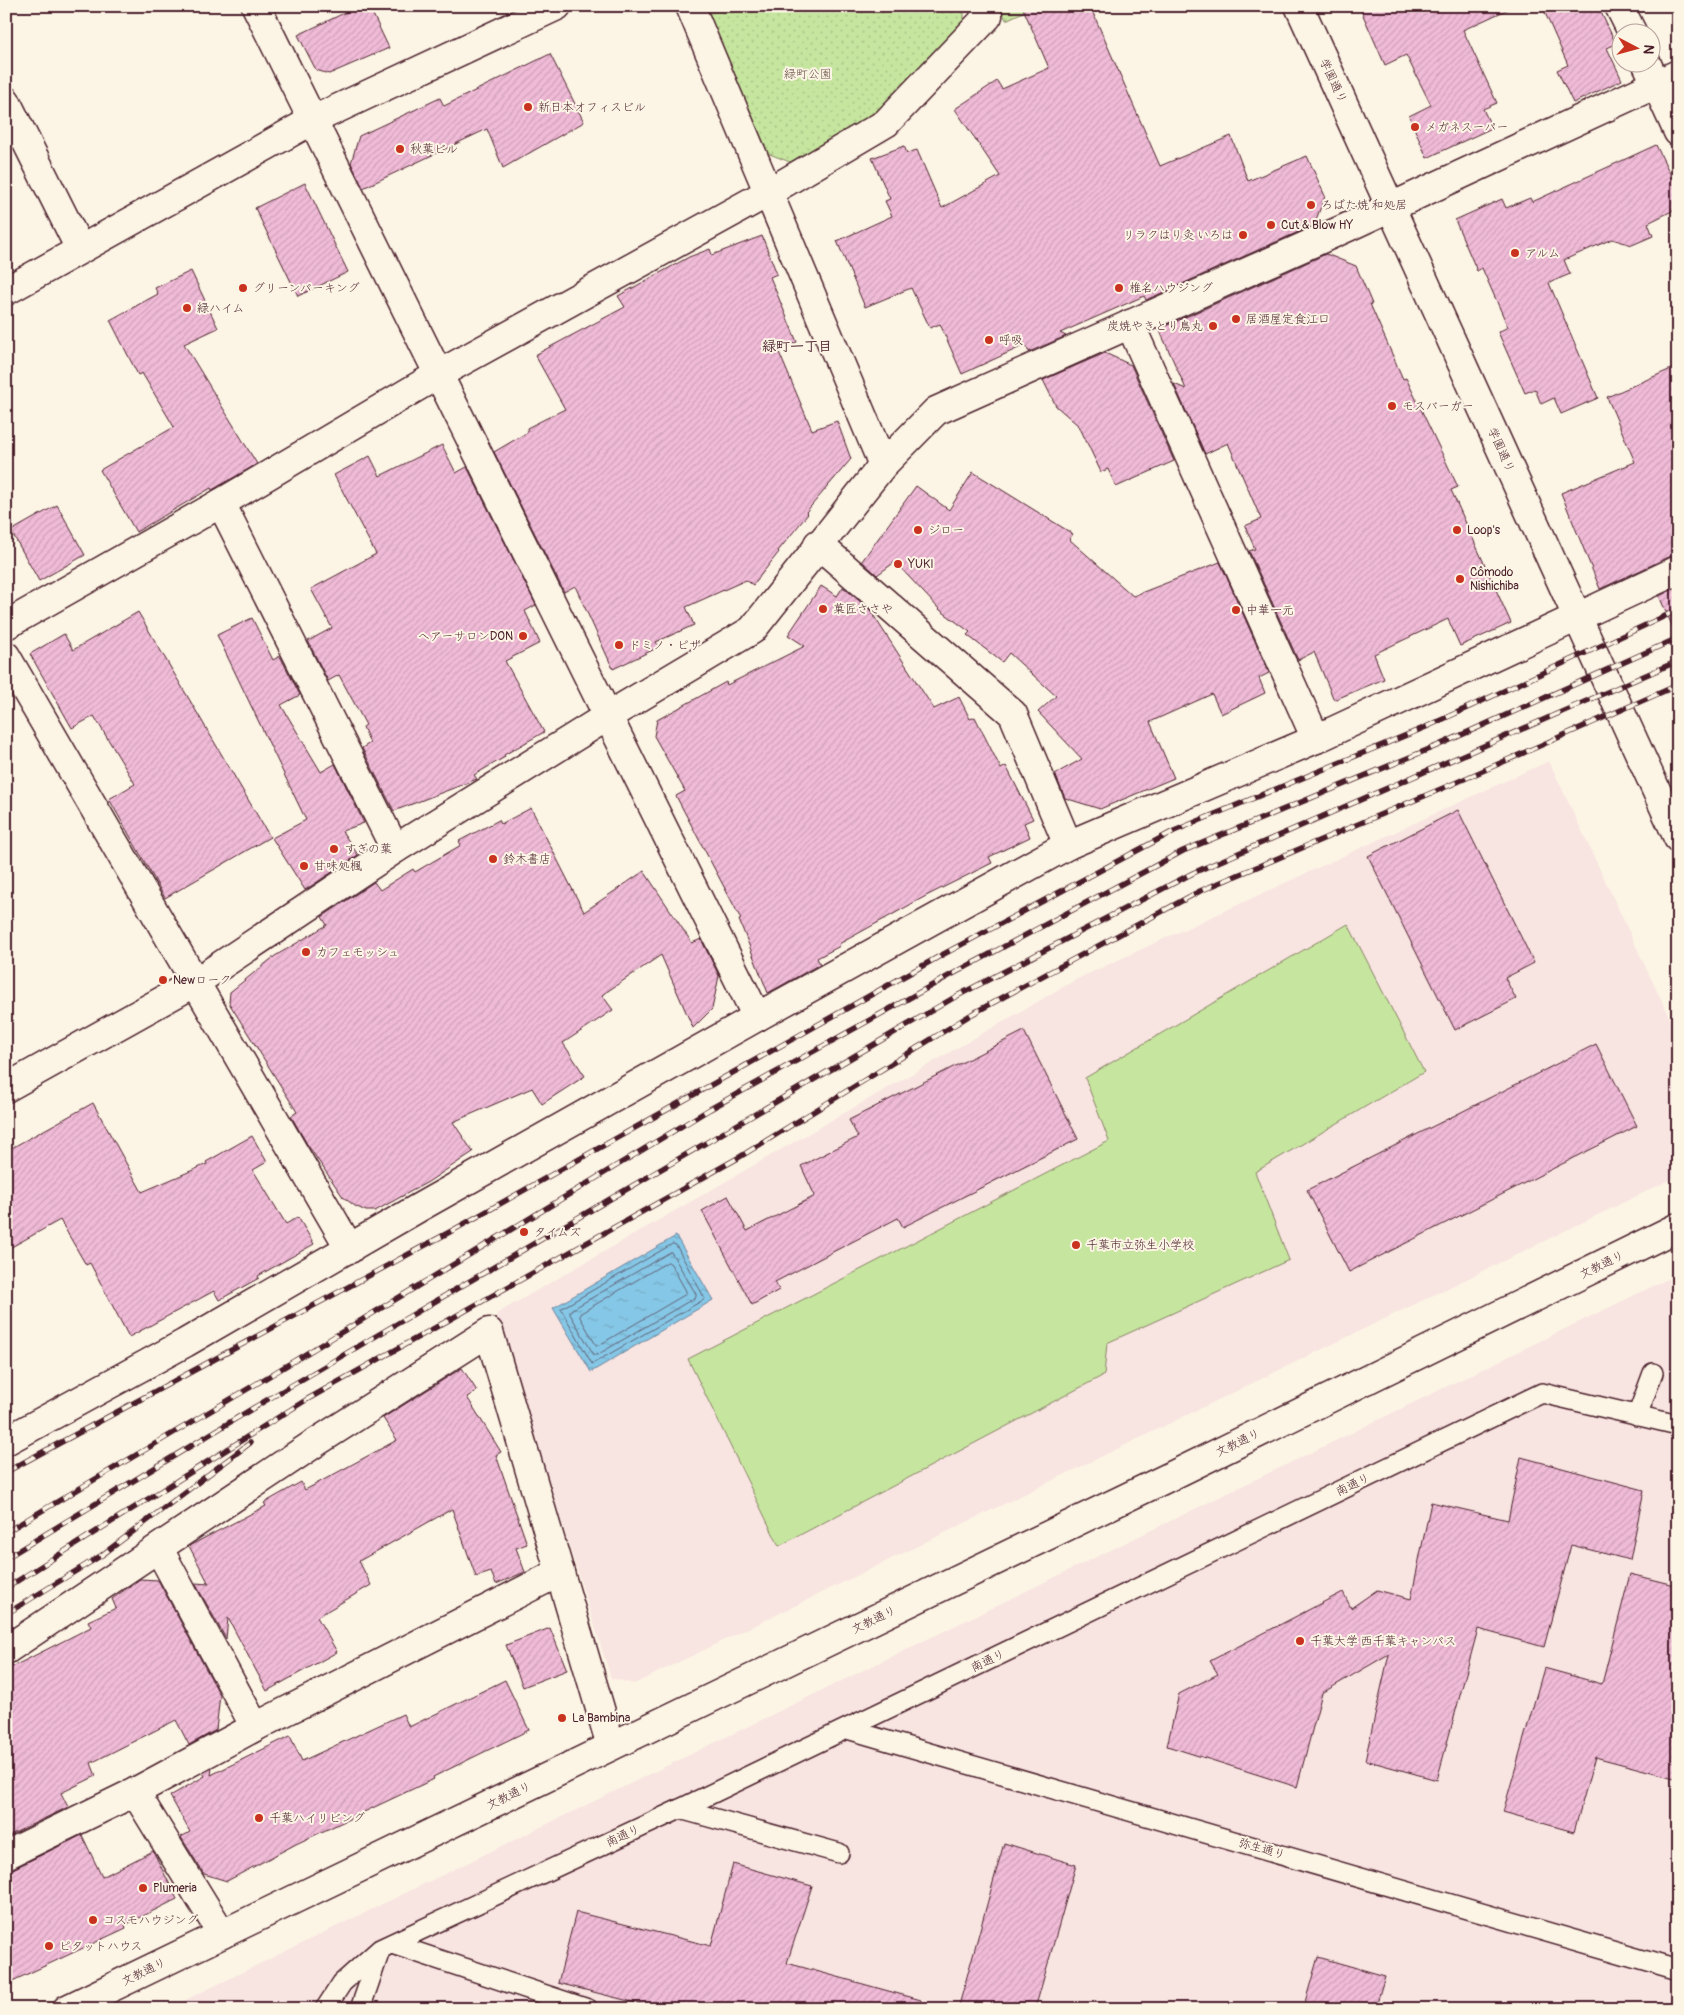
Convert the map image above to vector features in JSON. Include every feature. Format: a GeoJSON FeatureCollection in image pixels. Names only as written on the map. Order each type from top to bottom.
{"type":"FeatureCollection","features":[{"type":"Feature","properties":{"kind":"street"},"geometry":{"type":"LineString","coordinates":[[256,6],[757,1017]]}},
{"type":"Feature","properties":{"kind":"street"},"geometry":{"type":"LineString","coordinates":[[6,291],[313,120],[557,6]]}},
{"type":"Feature","properties":{"kind":"street"},"geometry":{"type":"LineString","coordinates":[[690,6],[883,465]]}},
{"type":"Feature","properties":{"kind":"street"},"geometry":{"type":"LineString","coordinates":[[6,625],[221,503],[439,374],[769,192],[886,123],[988,16],[983,6]]}},
{"type":"Feature","properties":{"kind":"street","name":"学園通り"},"geometry":{"type":"LineString","coordinates":[[1299,6],[1678,838]]}},
{"type":"Feature","properties":{"kind":"street"},"geometry":{"type":"LineString","coordinates":[[1619,6],[1627,22]]}},
{"type":"Feature","properties":{"kind":"street"},"geometry":{"type":"LineString","coordinates":[[6,1088],[196,982],[395,849],[608,716],[752,630],[818,544],[883,465],[936,411],[1391,207],[1660,73],[1678,132]]}},
{"type":"Feature","properties":{"kind":"street"},"geometry":{"type":"LineString","coordinates":[[6,101],[80,250]]}},
{"type":"Feature","properties":{"kind":"street"},"geometry":{"type":"LineString","coordinates":[[1130,324],[1316,739]]}},
{"type":"Feature","properties":{"kind":"street"},"geometry":{"type":"LineString","coordinates":[[221,503],[395,849]]}},
{"type":"Feature","properties":{"kind":"street"},"geometry":{"type":"LineString","coordinates":[[818,544],[1013,714],[1068,845]]}},
{"type":"Feature","properties":{"kind":"street"},"geometry":{"type":"LineString","coordinates":[[6,1441],[185,1343],[420,1207],[757,1017],[1068,845],[1316,739],[1678,570]]}},
{"type":"Feature","properties":{"kind":"street"},"geometry":{"type":"LineString","coordinates":[[6,656],[350,1249]]}},
{"type":"Feature","properties":{"kind":"street","name":"文教通り"},"geometry":{"type":"LineString","coordinates":[[68,2009],[1171,1476],[1678,1227]]}},
{"type":"Feature","properties":{"kind":"street"},"geometry":{"type":"LineString","coordinates":[[6,1650],[315,1443],[489,1332],[611,1746]]}},
{"type":"Feature","properties":{"kind":"street"},"geometry":{"type":"LineString","coordinates":[[159,1549],[255,1727]]}},
{"type":"Feature","properties":{"kind":"street"},"geometry":{"type":"LineString","coordinates":[[6,1854],[134,1792],[255,1727],[560,1572]]}},
{"type":"Feature","properties":{"kind":"street"},"geometry":{"type":"LineString","coordinates":[[134,1792],[222,1934]]}},
{"type":"Feature","properties":{"kind":"lane"},"geometry":{"type":"LineString","coordinates":[[1637,1416],[1653,1372]]}},
{"type":"Feature","properties":{"kind":"lane","name":"南通り"},"geometry":{"type":"LineString","coordinates":[[325,2009],[342,1983],[386,1946],[680,1809],[1542,1394],[1678,1424]]}},
{"type":"Feature","properties":{"kind":"lane","name":"弥生通り"},"geometry":{"type":"LineString","coordinates":[[847,1728],[1678,1970]]}},
{"type":"Feature","properties":{"kind":"lane"},"geometry":{"type":"LineString","coordinates":[[680,1809],[839,1853]]}},
{"type":"Feature","properties":{"kind":"lane"},"geometry":{"type":"LineString","coordinates":[[360,2009],[386,1946],[588,2009]]}},
{"type":"Feature","properties":{"kind":"shaded area","name":"千葉市立弥生小学校"},"geometry":{"type":"Polygon","coordinates":[[[1549,761],[1678,1036],[1678,1176],[634,1684],[611,1678],[496,1314],[1077,979],[1549,761]]]}},
{"type":"Feature","properties":{"kind":"shaded area","name":"千葉大学 西千葉キャンパス"},"geometry":{"type":"Polygon","coordinates":[[[1678,1274],[1678,2009],[167,2009],[1678,1274]]]}},
{"type":"Feature","properties":{"kind":"green space","name":"緑町公園"},"geometry":{"type":"Polygon","coordinates":[[[704,6],[964,6],[964,22],[876,113],[790,162],[767,153],[704,6]]]}},
{"type":"Feature","properties":{"kind":"green space"},"geometry":{"type":"Polygon","coordinates":[[[1000,6],[1036,6],[1006,20],[1000,6]]]}},
{"type":"Feature","properties":{"kind":"green space"},"geometry":{"type":"Polygon","coordinates":[[[1348,924],[1424,1072],[1255,1172],[1289,1260],[1107,1343],[1104,1375],[779,1546],[688,1359],[1109,1141],[1085,1078],[1348,924]]]}},
{"type":"Feature","properties":{"kind":"water"},"geometry":{"type":"Polygon","coordinates":[[[676,1236],[713,1300],[591,1372],[553,1308],[676,1236]]]}},
{"type":"Feature","properties":{"kind":"building"},"geometry":{"type":"Polygon","coordinates":[[[359,6],[369,6],[389,48],[329,74],[316,70],[298,35],[359,6]]]}},
{"type":"Feature","properties":{"kind":"building"},"geometry":{"type":"Polygon","coordinates":[[[1022,6],[1090,6],[1160,166],[1231,136],[1248,181],[1307,156],[1325,196],[1314,225],[1146,300],[1144,296],[1060,333],[1066,336],[1029,352],[1025,345],[962,374],[940,324],[930,328],[911,288],[865,307],[837,241],[892,216],[885,201],[890,199],[872,158],[904,146],[907,153],[917,150],[942,208],[1000,176],[955,109],[997,81],[1002,89],[1049,68],[1022,6]]]}},
{"type":"Feature","properties":{"kind":"building"},"geometry":{"type":"Polygon","coordinates":[[[1359,6],[1515,6],[1463,30],[1497,103],[1483,109],[1492,128],[1427,158],[1409,116],[1431,105],[1406,55],[1385,65],[1359,6]]]}},
{"type":"Feature","properties":{"kind":"building"},"geometry":{"type":"Polygon","coordinates":[[[1542,6],[1598,6],[1612,36],[1612,46],[1607,48],[1612,59],[1612,72],[1618,72],[1622,80],[1573,103],[1557,70],[1568,65],[1542,6]]]}},
{"type":"Feature","properties":{"kind":"building"},"geometry":{"type":"Polygon","coordinates":[[[550,54],[584,122],[503,168],[487,129],[363,188],[351,163],[359,136],[440,98],[444,106],[550,54]]]}},
{"type":"Feature","properties":{"kind":"building"},"geometry":{"type":"Polygon","coordinates":[[[1656,145],[1678,190],[1678,208],[1648,223],[1653,236],[1632,245],[1612,239],[1564,260],[1570,274],[1549,283],[1598,398],[1561,414],[1554,398],[1541,404],[1535,389],[1525,393],[1498,332],[1508,327],[1482,268],[1477,271],[1455,220],[1502,199],[1506,208],[1530,198],[1532,202],[1656,145]]]}},
{"type":"Feature","properties":{"kind":"building"},"geometry":{"type":"Polygon","coordinates":[[[305,183],[348,272],[298,296],[255,208],[305,183]]]}},
{"type":"Feature","properties":{"kind":"building"},"geometry":{"type":"Polygon","coordinates":[[[762,236],[777,274],[770,277],[797,342],[778,350],[812,430],[837,421],[851,459],[806,512],[808,514],[753,585],[746,580],[686,607],[694,625],[656,642],[659,647],[613,669],[575,586],[564,592],[494,452],[528,432],[527,428],[565,409],[535,355],[625,307],[618,296],[689,257],[710,249],[712,255],[762,236]]]}},
{"type":"Feature","properties":{"kind":"building"},"geometry":{"type":"Polygon","coordinates":[[[1326,254],[1356,266],[1372,304],[1370,304],[1403,379],[1406,378],[1458,487],[1451,490],[1511,623],[1460,646],[1448,619],[1374,654],[1384,679],[1334,700],[1314,652],[1298,660],[1249,551],[1255,549],[1245,526],[1261,519],[1228,443],[1205,454],[1174,384],[1186,389],[1159,329],[1326,254]]]}},
{"type":"Feature","properties":{"kind":"building"},"geometry":{"type":"Polygon","coordinates":[[[191,271],[218,328],[184,344],[257,464],[212,490],[211,488],[136,532],[100,470],[174,427],[142,373],[138,375],[110,320],[158,294],[155,288],[191,271]]]}},
{"type":"Feature","properties":{"kind":"building"},"geometry":{"type":"Polygon","coordinates":[[[1105,353],[1131,365],[1174,461],[1116,487],[1108,469],[1101,472],[1079,426],[1056,406],[1043,380],[1105,353]]]}},
{"type":"Feature","properties":{"kind":"building"},"geometry":{"type":"Polygon","coordinates":[[[1678,366],[1678,555],[1671,556],[1600,589],[1561,493],[1635,462],[1607,397],[1678,366]]]}},
{"type":"Feature","properties":{"kind":"building"},"geometry":{"type":"Polygon","coordinates":[[[442,445],[456,473],[467,467],[536,605],[525,611],[540,643],[505,661],[544,732],[474,775],[477,779],[394,811],[362,748],[370,743],[363,727],[366,725],[339,675],[328,681],[308,641],[332,628],[311,589],[376,554],[334,475],[370,456],[380,476],[442,445]]]}},
{"type":"Feature","properties":{"kind":"building"},"geometry":{"type":"Polygon","coordinates":[[[973,472],[1073,534],[1069,539],[1133,596],[1220,562],[1269,673],[1259,678],[1265,693],[1221,714],[1212,694],[1150,722],[1174,778],[1100,809],[1065,798],[1055,774],[1082,759],[1038,712],[1056,696],[1009,653],[1002,662],[967,635],[970,632],[940,610],[895,562],[877,575],[862,561],[916,486],[949,510],[973,472]]]}},
{"type":"Feature","properties":{"kind":"building"},"geometry":{"type":"Polygon","coordinates":[[[57,505],[85,555],[39,581],[11,531],[57,505]]]}},
{"type":"Feature","properties":{"kind":"building"},"geometry":{"type":"Polygon","coordinates":[[[821,586],[837,596],[843,587],[870,610],[934,709],[959,697],[970,719],[975,717],[1001,769],[1006,766],[1033,819],[1024,823],[1030,837],[989,857],[992,863],[926,896],[839,944],[840,946],[817,958],[820,964],[768,993],[739,920],[741,919],[676,796],[685,791],[654,736],[657,720],[726,682],[727,685],[805,646],[788,635],[821,586]]]}},
{"type":"Feature","properties":{"kind":"building"},"geometry":{"type":"Polygon","coordinates":[[[1678,587],[1678,639],[1659,596],[1678,587]]]}},
{"type":"Feature","properties":{"kind":"building"},"geometry":{"type":"Polygon","coordinates":[[[138,612],[270,837],[165,898],[109,799],[135,784],[94,716],[72,728],[30,654],[64,634],[73,650],[138,612]]]}},
{"type":"Feature","properties":{"kind":"building"},"geometry":{"type":"Polygon","coordinates":[[[252,618],[273,660],[280,656],[300,695],[281,705],[321,772],[335,764],[364,823],[342,831],[358,855],[305,890],[272,838],[306,820],[217,635],[252,618]]]}},
{"type":"Feature","properties":{"kind":"building"},"geometry":{"type":"Polygon","coordinates":[[[531,808],[584,912],[644,871],[692,943],[701,939],[719,976],[712,1009],[693,1028],[661,955],[602,995],[613,1010],[563,1043],[585,1076],[542,1104],[532,1088],[453,1122],[473,1152],[428,1182],[375,1211],[366,1211],[343,1197],[307,1144],[291,1116],[297,1112],[229,1003],[230,992],[275,956],[327,925],[322,917],[374,882],[380,890],[413,869],[415,872],[461,845],[459,841],[499,820],[501,824],[531,808]]]}},
{"type":"Feature","properties":{"kind":"building"},"geometry":{"type":"Polygon","coordinates":[[[1458,810],[1534,963],[1505,978],[1516,999],[1455,1030],[1368,856],[1458,810]]]}},
{"type":"Feature","properties":{"kind":"building"},"geometry":{"type":"Polygon","coordinates":[[[1024,1031],[1078,1139],[903,1227],[898,1218],[775,1282],[779,1290],[752,1305],[702,1211],[728,1196],[747,1231],[815,1196],[801,1166],[858,1137],[849,1120],[1024,1031]]]}},
{"type":"Feature","properties":{"kind":"building"},"geometry":{"type":"Polygon","coordinates":[[[1596,1044],[1637,1126],[1349,1272],[1307,1190],[1596,1044]]]}},
{"type":"Feature","properties":{"kind":"building"},"geometry":{"type":"Polygon","coordinates":[[[93,1103],[142,1192],[207,1164],[206,1162],[252,1136],[267,1162],[253,1170],[286,1224],[298,1217],[314,1244],[219,1300],[214,1291],[129,1337],[90,1263],[86,1265],[60,1220],[6,1250],[6,1151],[93,1103]]]}},
{"type":"Feature","properties":{"kind":"building"},"geometry":{"type":"Polygon","coordinates":[[[462,1368],[477,1391],[467,1397],[501,1452],[496,1455],[527,1544],[516,1548],[525,1572],[496,1584],[491,1572],[476,1577],[452,1509],[359,1561],[371,1585],[317,1617],[337,1652],[267,1691],[228,1618],[226,1639],[195,1583],[209,1584],[189,1546],[266,1506],[264,1503],[301,1482],[305,1490],[397,1440],[383,1418],[462,1368]]]}},
{"type":"Feature","properties":{"kind":"building"},"geometry":{"type":"Polygon","coordinates":[[[1521,1457],[1644,1490],[1630,1560],[1571,1545],[1544,1647],[1478,1629],[1437,1780],[1365,1760],[1389,1654],[1322,1693],[1297,1787],[1167,1746],[1179,1694],[1218,1674],[1210,1661],[1343,1592],[1351,1608],[1377,1590],[1411,1599],[1431,1502],[1508,1520],[1521,1457]]]}},
{"type":"Feature","properties":{"kind":"building"},"geometry":{"type":"Polygon","coordinates":[[[1630,1574],[1678,1586],[1678,1779],[1595,1757],[1574,1832],[1503,1812],[1544,1668],[1602,1684],[1630,1574]]]}},
{"type":"Feature","properties":{"kind":"building"},"geometry":{"type":"Polygon","coordinates":[[[140,1579],[158,1580],[220,1695],[216,1730],[189,1745],[176,1720],[91,1763],[96,1776],[61,1793],[68,1807],[6,1837],[6,1670],[91,1627],[88,1621],[116,1608],[112,1599],[140,1579]]]}},
{"type":"Feature","properties":{"kind":"building"},"geometry":{"type":"Polygon","coordinates":[[[550,1628],[567,1670],[523,1687],[506,1645],[550,1628]]]}},
{"type":"Feature","properties":{"kind":"building"},"geometry":{"type":"Polygon","coordinates":[[[505,1680],[529,1730],[433,1777],[434,1779],[296,1844],[227,1881],[204,1874],[181,1837],[190,1832],[170,1796],[205,1776],[203,1773],[212,1768],[211,1775],[290,1736],[302,1761],[403,1714],[409,1727],[505,1680]]]}},
{"type":"Feature","properties":{"kind":"building"},"geometry":{"type":"Polygon","coordinates":[[[82,1835],[102,1877],[153,1851],[177,1899],[125,1925],[126,1928],[6,1984],[6,1870],[13,1869],[82,1835]]]}},
{"type":"Feature","properties":{"kind":"building"},"geometry":{"type":"Polygon","coordinates":[[[1004,1843],[1076,1865],[1035,2009],[958,2009],[1004,1843]]]}},
{"type":"Feature","properties":{"kind":"building"},"geometry":{"type":"Polygon","coordinates":[[[733,1864],[812,1886],[787,1963],[921,2000],[919,2009],[660,2009],[558,1983],[576,1912],[711,1946],[733,1864]]]}},
{"type":"Feature","properties":{"kind":"building"},"geometry":{"type":"Polygon","coordinates":[[[1318,1957],[1385,1976],[1375,2009],[1303,2009],[1318,1957]]]}},
{"type":"Feature","properties":{"kind":"railway"},"geometry":{"type":"LineString","coordinates":[[6,1472],[457,1228],[940,956],[1174,831],[1426,727],[1678,610]]}},
{"type":"Feature","properties":{"kind":"railway"},"geometry":{"type":"LineString","coordinates":[[6,1532],[256,1384],[710,1109],[947,977],[1183,851],[1439,745],[1678,638]]}},
{"type":"Feature","properties":{"kind":"railway"},"geometry":{"type":"LineString","coordinates":[[6,1558],[265,1401],[955,997],[1193,873],[1678,661]]}},
{"type":"Feature","properties":{"kind":"railway"},"geometry":{"type":"LineString","coordinates":[[6,1588],[306,1400],[738,1158],[972,1014],[1200,891],[1455,783],[1678,685]]}},
{"type":"Feature","properties":{"kind":"railway"},"geometry":{"type":"LineString","coordinates":[[6,1614],[102,1555],[250,1443]]}},
{"type":"Feature","properties":{"kind":"place","name":"新日本オフィスビル"},"geometry":{"type":"Point","coordinates":[528,107]}},
{"type":"Feature","properties":{"kind":"place","name":"メガネスーパー"},"geometry":{"type":"Point","coordinates":[1415,127]}},
{"type":"Feature","properties":{"kind":"place","name":"秋葉ビル"},"geometry":{"type":"Point","coordinates":[400,149]}},
{"type":"Feature","properties":{"kind":"place","name":"ろばた焼 和処居"},"geometry":{"type":"Point","coordinates":[1311,205]}},
{"type":"Feature","properties":{"kind":"place","name":"Cut & Blow HY"},"geometry":{"type":"Point","coordinates":[1271,225]}},
{"type":"Feature","properties":{"kind":"place","name":"リラクはり灸 いろは"},"geometry":{"type":"Point","coordinates":[1243,235]}},
{"type":"Feature","properties":{"kind":"place","name":"アルム"},"geometry":{"type":"Point","coordinates":[1515,253]}},
{"type":"Feature","properties":{"kind":"place","name":"グリーンパーキング"},"geometry":{"type":"Point","coordinates":[243,288]}},
{"type":"Feature","properties":{"kind":"place","name":"椎名ハウジング"},"geometry":{"type":"Point","coordinates":[1119,288]}},
{"type":"Feature","properties":{"kind":"place","name":"緑ハイム"},"geometry":{"type":"Point","coordinates":[187,308]}},
{"type":"Feature","properties":{"kind":"place","name":"居酒屋定食江口"},"geometry":{"type":"Point","coordinates":[1236,319]}},
{"type":"Feature","properties":{"kind":"place","name":"炭焼やきとり鳥丸"},"geometry":{"type":"Point","coordinates":[1213,326]}},
{"type":"Feature","properties":{"kind":"place","name":"呼吸"},"geometry":{"type":"Point","coordinates":[989,340]}},
{"type":"Feature","properties":{"kind":"place","name":"モスバーガー"},"geometry":{"type":"Point","coordinates":[1392,406]}},
{"type":"Feature","properties":{"kind":"place","name":"ジロー"},"geometry":{"type":"Point","coordinates":[918,530]}},
{"type":"Feature","properties":{"kind":"place","name":"Loop's"},"geometry":{"type":"Point","coordinates":[1457,530]}},
{"type":"Feature","properties":{"kind":"place","name":"YUKI"},"geometry":{"type":"Point","coordinates":[898,564]}},
{"type":"Feature","properties":{"kind":"place","name":"Cômodo Nishichiba"},"geometry":{"type":"Point","coordinates":[1460,579]}},
{"type":"Feature","properties":{"kind":"place","name":"菓匠ささや"},"geometry":{"type":"Point","coordinates":[823,609]}},
{"type":"Feature","properties":{"kind":"place","name":"中華一元"},"geometry":{"type":"Point","coordinates":[1236,610]}},
{"type":"Feature","properties":{"kind":"place","name":"ヘアーサロンDON"},"geometry":{"type":"Point","coordinates":[523,636]}},
{"type":"Feature","properties":{"kind":"place","name":"ドミノ・ピザ"},"geometry":{"type":"Point","coordinates":[619,645]}},
{"type":"Feature","properties":{"kind":"place","name":"すぎの葉"},"geometry":{"type":"Point","coordinates":[334,849]}},
{"type":"Feature","properties":{"kind":"place","name":"鈴木書店"},"geometry":{"type":"Point","coordinates":[493,859]}},
{"type":"Feature","properties":{"kind":"place","name":"甘味処楓"},"geometry":{"type":"Point","coordinates":[304,866]}},
{"type":"Feature","properties":{"kind":"place","name":"カフェモッシュ"},"geometry":{"type":"Point","coordinates":[306,952]}},
{"type":"Feature","properties":{"kind":"place","name":"Newローク"},"geometry":{"type":"Point","coordinates":[163,980]}},
{"type":"Feature","properties":{"kind":"place","name":"タイムズ"},"geometry":{"type":"Point","coordinates":[524,1232]}},
{"type":"Feature","properties":{"kind":"place","name":"千葉市立弥生小学校"},"geometry":{"type":"Point","coordinates":[1076,1245]}},
{"type":"Feature","properties":{"kind":"place","name":"千葉大学 西千葉キャンパス"},"geometry":{"type":"Point","coordinates":[1300,1641]}},
{"type":"Feature","properties":{"kind":"place","name":"La Bambina"},"geometry":{"type":"Point","coordinates":[562,1718]}},
{"type":"Feature","properties":{"kind":"place","name":"千葉ハイリビング"},"geometry":{"type":"Point","coordinates":[259,1818]}},
{"type":"Feature","properties":{"kind":"place","name":"Plumeria"},"geometry":{"type":"Point","coordinates":[143,1888]}},
{"type":"Feature","properties":{"kind":"place","name":"コスモハウジング"},"geometry":{"type":"Point","coordinates":[93,1920]}},
{"type":"Feature","properties":{"kind":"place","name":"ピタットハウス"},"geometry":{"type":"Point","coordinates":[49,1946]}},
{"type":"Feature","properties":{"kind":"district","name":"緑町一丁目"},"geometry":{"type":"Point","coordinates":[797,346]}}]}
